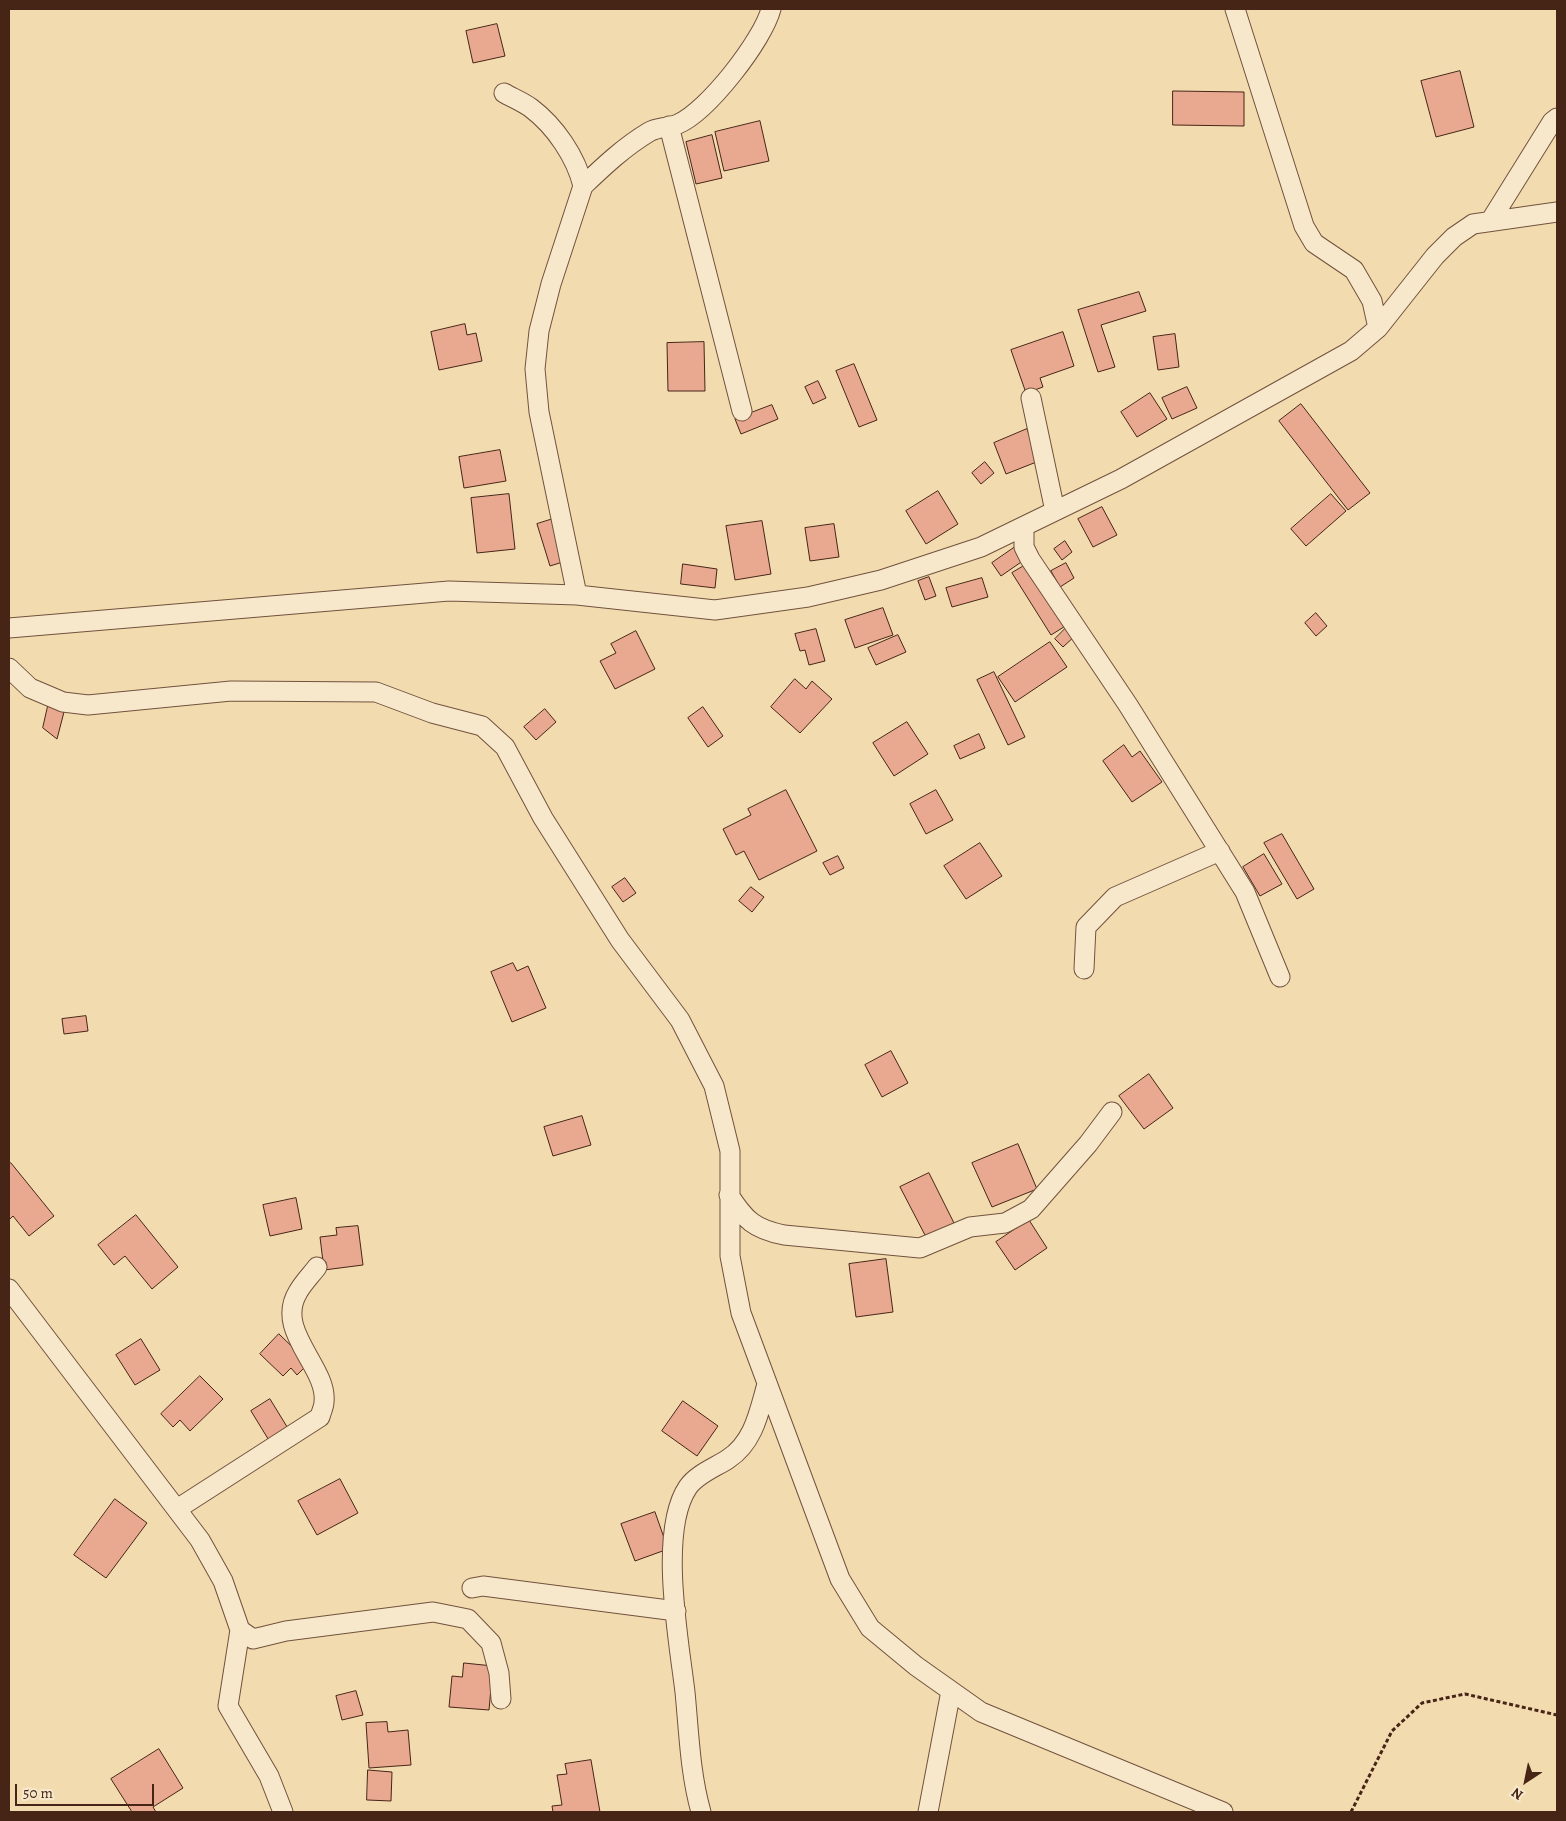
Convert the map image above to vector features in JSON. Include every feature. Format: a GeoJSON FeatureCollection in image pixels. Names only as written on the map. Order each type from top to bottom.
{"type":"FeatureCollection","features":[{"type":"Feature","properties":{"kind":"street"},"geometry":{"type":"LineString","coordinates":[[577,595],[539,412],[535,369],[539,331],[551,284],[583,186],[618,153],[651,131],[679,124],[700,108],[732,74],[759,38],[770,9]]}},
{"type":"Feature","properties":{"kind":"street"},"geometry":{"type":"LineString","coordinates":[[1235,9],[1304,226],[1314,243],[1354,270],[1372,301],[1378,328]]}},
{"type":"Feature","properties":{"kind":"street"},"geometry":{"type":"LineString","coordinates":[[504,93],[531,108],[557,134],[580,175],[583,186]]}},
{"type":"Feature","properties":{"kind":"street"},"geometry":{"type":"LineString","coordinates":[[1491,220],[1552,122],[1557,118]]}},
{"type":"Feature","properties":{"kind":"street"},"geometry":{"type":"LineString","coordinates":[[669,126],[742,411]]}},
{"type":"Feature","properties":{"kind":"street"},"geometry":{"type":"LineString","coordinates":[[9,628],[449,592],[577,595],[715,610],[808,597],[890,577],[981,547],[1121,479],[1351,351],[1378,328],[1435,256],[1454,237],[1472,224],[1557,212]]}},
{"type":"Feature","properties":{"kind":"street"},"geometry":{"type":"LineString","coordinates":[[1031,398],[1055,511]]}},
{"type":"Feature","properties":{"kind":"street"},"geometry":{"type":"LineString","coordinates":[[1024,526],[1024,547],[1030,559],[1128,705],[1245,892],[1280,977]]}},
{"type":"Feature","properties":{"kind":"street"},"geometry":{"type":"LineString","coordinates":[[9,668],[30,688],[62,702],[88,705],[231,691],[376,692],[432,713],[482,726],[505,747],[543,818],[620,940],[680,1020],[714,1086],[730,1151],[730,1256],[741,1313],[840,1579],[870,1628],[916,1666],[981,1712],[1223,1812]]}},
{"type":"Feature","properties":{"kind":"street"},"geometry":{"type":"LineString","coordinates":[[1084,969],[1086,927],[1115,897],[1220,851]]}},
{"type":"Feature","properties":{"kind":"street"},"geometry":{"type":"LineString","coordinates":[[729,1194],[743,1216],[762,1231],[784,1235],[920,1248],[970,1227],[1005,1223],[1031,1209],[1088,1144],[1112,1112]]}},
{"type":"Feature","properties":{"kind":"street"},"geometry":{"type":"LineString","coordinates":[[177,1509],[320,1417],[324,1401],[320,1383],[294,1328],[292,1310],[297,1293],[317,1267]]}},
{"type":"Feature","properties":{"kind":"street"},"geometry":{"type":"LineString","coordinates":[[9,1289],[200,1540],[223,1581],[240,1630],[228,1706],[269,1776],[284,1812]]}},
{"type":"Feature","properties":{"kind":"street"},"geometry":{"type":"LineString","coordinates":[[701,1812],[693,1782],[676,1611],[672,1566],[675,1526],[680,1505],[688,1486],[741,1448],[751,1435],[767,1384]]}},
{"type":"Feature","properties":{"kind":"street"},"geometry":{"type":"LineString","coordinates":[[472,1588],[483,1586],[676,1611]]}},
{"type":"Feature","properties":{"kind":"street"},"geometry":{"type":"LineString","coordinates":[[240,1630],[254,1639],[286,1630],[433,1612],[468,1618],[491,1642],[499,1672],[501,1699]]}},
{"type":"Feature","properties":{"kind":"street"},"geometry":{"type":"LineString","coordinates":[[928,1812],[950,1691]]}},
{"type":"Feature","properties":{"kind":"path"},"geometry":{"type":"LineString","coordinates":[[1351,1812],[1392,1731],[1422,1703],[1465,1694],[1557,1715]]}},
{"type":"Feature","properties":{"kind":"building"},"geometry":{"type":"Polygon","coordinates":[[[497,24],[505,56],[473,63],[466,31],[497,24]]]}},
{"type":"Feature","properties":{"kind":"building"},"geometry":{"type":"Polygon","coordinates":[[[1460,71],[1474,127],[1436,137],[1421,81],[1460,71]]]}},
{"type":"Feature","properties":{"kind":"building"},"geometry":{"type":"Polygon","coordinates":[[[1173,91],[1244,92],[1244,126],[1173,125],[1173,91]]]}},
{"type":"Feature","properties":{"kind":"building"},"geometry":{"type":"Polygon","coordinates":[[[760,121],[769,161],[724,171],[715,132],[760,121]]]}},
{"type":"Feature","properties":{"kind":"building"},"geometry":{"type":"Polygon","coordinates":[[[712,135],[722,178],[696,184],[686,142],[712,135]]]}},
{"type":"Feature","properties":{"kind":"building"},"geometry":{"type":"Polygon","coordinates":[[[1139,292],[1146,311],[1101,325],[1115,367],[1098,372],[1078,310],[1139,292]]]}},
{"type":"Feature","properties":{"kind":"building"},"geometry":{"type":"Polygon","coordinates":[[[465,324],[467,335],[476,333],[482,361],[439,370],[431,332],[465,324]]]}},
{"type":"Feature","properties":{"kind":"building"},"geometry":{"type":"Polygon","coordinates":[[[1063,332],[1074,366],[1040,378],[1043,387],[1026,393],[1011,350],[1063,332]]]}},
{"type":"Feature","properties":{"kind":"building"},"geometry":{"type":"Polygon","coordinates":[[[1175,334],[1179,367],[1158,370],[1153,337],[1175,334]]]}},
{"type":"Feature","properties":{"kind":"building"},"geometry":{"type":"Polygon","coordinates":[[[704,342],[705,391],[668,391],[667,343],[704,342]]]}},
{"type":"Feature","properties":{"kind":"building"},"geometry":{"type":"Polygon","coordinates":[[[854,364],[877,420],[859,427],[836,371],[854,364]]]}},
{"type":"Feature","properties":{"kind":"building"},"geometry":{"type":"Polygon","coordinates":[[[818,381],[826,398],[813,404],[805,387],[818,381]]]}},
{"type":"Feature","properties":{"kind":"building"},"geometry":{"type":"Polygon","coordinates":[[[1187,387],[1197,408],[1172,419],[1162,398],[1187,387]]]}},
{"type":"Feature","properties":{"kind":"building"},"geometry":{"type":"Polygon","coordinates":[[[1150,393],[1167,419],[1137,437],[1121,412],[1150,393]]]}},
{"type":"Feature","properties":{"kind":"building"},"geometry":{"type":"Polygon","coordinates":[[[1301,404],[1370,493],[1348,510],[1279,421],[1301,404]]]}},
{"type":"Feature","properties":{"kind":"building"},"geometry":{"type":"Polygon","coordinates":[[[772,405],[778,419],[741,434],[735,419],[772,405]]]}},
{"type":"Feature","properties":{"kind":"building"},"geometry":{"type":"Polygon","coordinates":[[[1027,429],[1039,461],[1006,474],[994,443],[1027,429]]]}},
{"type":"Feature","properties":{"kind":"building"},"geometry":{"type":"Polygon","coordinates":[[[500,450],[506,481],[464,488],[459,457],[500,450]]]}},
{"type":"Feature","properties":{"kind":"building"},"geometry":{"type":"Polygon","coordinates":[[[985,462],[994,473],[981,484],[972,473],[985,462]]]}},
{"type":"Feature","properties":{"kind":"building"},"geometry":{"type":"Polygon","coordinates":[[[938,491],[958,524],[926,544],[906,511],[938,491]]]}},
{"type":"Feature","properties":{"kind":"building"},"geometry":{"type":"Polygon","coordinates":[[[509,494],[515,549],[477,553],[471,498],[509,494]]]}},
{"type":"Feature","properties":{"kind":"building"},"geometry":{"type":"Polygon","coordinates":[[[1331,494],[1346,511],[1306,546],[1291,529],[1331,494]]]}},
{"type":"Feature","properties":{"kind":"building"},"geometry":{"type":"Polygon","coordinates":[[[1102,507],[1117,535],[1093,547],[1078,519],[1102,507]]]}},
{"type":"Feature","properties":{"kind":"building"},"geometry":{"type":"Polygon","coordinates":[[[553,519],[566,561],[550,566],[537,524],[553,519]]]}},
{"type":"Feature","properties":{"kind":"building"},"geometry":{"type":"Polygon","coordinates":[[[762,521],[771,574],[735,580],[726,526],[762,521]]]}},
{"type":"Feature","properties":{"kind":"building"},"geometry":{"type":"Polygon","coordinates":[[[834,524],[839,557],[810,561],[805,528],[834,524]]]}},
{"type":"Feature","properties":{"kind":"building"},"geometry":{"type":"Polygon","coordinates":[[[1065,541],[1072,552],[1062,560],[1054,549],[1065,541]]]}},
{"type":"Feature","properties":{"kind":"building"},"geometry":{"type":"Polygon","coordinates":[[[1018,545],[1027,558],[1001,576],[992,563],[1018,545]]]}},
{"type":"Feature","properties":{"kind":"building"},"geometry":{"type":"Polygon","coordinates":[[[1029,563],[1067,625],[1051,635],[1012,573],[1029,563]]]}},
{"type":"Feature","properties":{"kind":"building"},"geometry":{"type":"Polygon","coordinates":[[[1066,563],[1074,578],[1060,587],[1051,571],[1066,563]]]}},
{"type":"Feature","properties":{"kind":"building"},"geometry":{"type":"Polygon","coordinates":[[[683,564],[717,569],[715,588],[681,584],[683,564]]]}},
{"type":"Feature","properties":{"kind":"building"},"geometry":{"type":"Polygon","coordinates":[[[929,577],[936,596],[925,600],[918,581],[929,577]]]}},
{"type":"Feature","properties":{"kind":"building"},"geometry":{"type":"Polygon","coordinates":[[[982,578],[988,597],[952,607],[946,588],[982,578]]]}},
{"type":"Feature","properties":{"kind":"building"},"geometry":{"type":"Polygon","coordinates":[[[883,608],[893,635],[855,648],[845,620],[883,608]]]}},
{"type":"Feature","properties":{"kind":"building"},"geometry":{"type":"Polygon","coordinates":[[[1316,613],[1327,626],[1316,636],[1305,623],[1316,613]]]}},
{"type":"Feature","properties":{"kind":"building"},"geometry":{"type":"Polygon","coordinates":[[[1068,626],[1076,635],[1063,647],[1055,639],[1068,626]]]}},
{"type":"Feature","properties":{"kind":"building"},"geometry":{"type":"Polygon","coordinates":[[[816,629],[825,661],[809,665],[805,650],[800,651],[795,634],[816,629]]]}},
{"type":"Feature","properties":{"kind":"building"},"geometry":{"type":"Polygon","coordinates":[[[636,631],[655,669],[615,689],[600,661],[616,653],[611,644],[636,631]]]}},
{"type":"Feature","properties":{"kind":"building"},"geometry":{"type":"Polygon","coordinates":[[[898,635],[906,652],[876,665],[868,648],[898,635]]]}},
{"type":"Feature","properties":{"kind":"building"},"geometry":{"type":"Polygon","coordinates":[[[1050,642],[1067,667],[1015,702],[998,677],[1050,642]]]}},
{"type":"Feature","properties":{"kind":"building"},"geometry":{"type":"Polygon","coordinates":[[[994,672],[1025,737],[1008,745],[977,680],[994,672]]]}},
{"type":"Feature","properties":{"kind":"building"},"geometry":{"type":"Polygon","coordinates":[[[795,679],[806,689],[812,681],[832,699],[800,733],[771,707],[795,679]]]}},
{"type":"Feature","properties":{"kind":"building"},"geometry":{"type":"Polygon","coordinates":[[[48,706],[65,708],[57,739],[43,728],[48,706]]]}},
{"type":"Feature","properties":{"kind":"building"},"geometry":{"type":"Polygon","coordinates":[[[703,707],[723,736],[708,747],[688,718],[703,707]]]}},
{"type":"Feature","properties":{"kind":"building"},"geometry":{"type":"Polygon","coordinates":[[[545,709],[556,722],[536,740],[524,727],[545,709]]]}},
{"type":"Feature","properties":{"kind":"building"},"geometry":{"type":"Polygon","coordinates":[[[907,722],[928,754],[894,776],[873,743],[907,722]]]}},
{"type":"Feature","properties":{"kind":"building"},"geometry":{"type":"Polygon","coordinates":[[[979,734],[985,748],[960,759],[954,746],[979,734]]]}},
{"type":"Feature","properties":{"kind":"building"},"geometry":{"type":"Polygon","coordinates":[[[1124,745],[1132,757],[1140,751],[1162,782],[1132,802],[1103,761],[1124,745]]]}},
{"type":"Feature","properties":{"kind":"building"},"geometry":{"type":"Polygon","coordinates":[[[786,790],[817,851],[759,880],[744,851],[736,855],[723,829],[751,815],[748,809],[786,790]]]}},
{"type":"Feature","properties":{"kind":"building"},"geometry":{"type":"Polygon","coordinates":[[[936,790],[953,820],[926,834],[910,804],[936,790]]]}},
{"type":"Feature","properties":{"kind":"building"},"geometry":{"type":"Polygon","coordinates":[[[1282,834],[1314,889],[1297,899],[1264,843],[1282,834]]]}},
{"type":"Feature","properties":{"kind":"building"},"geometry":{"type":"Polygon","coordinates":[[[980,843],[1002,876],[966,899],[944,866],[980,843]]]}},
{"type":"Feature","properties":{"kind":"building"},"geometry":{"type":"Polygon","coordinates":[[[1264,854],[1282,884],[1260,896],[1243,867],[1264,854]]]}},
{"type":"Feature","properties":{"kind":"building"},"geometry":{"type":"Polygon","coordinates":[[[838,856],[844,868],[830,875],[823,863],[838,856]]]}},
{"type":"Feature","properties":{"kind":"building"},"geometry":{"type":"Polygon","coordinates":[[[625,878],[636,893],[623,902],[612,887],[625,878]]]}},
{"type":"Feature","properties":{"kind":"building"},"geometry":{"type":"Polygon","coordinates":[[[751,887],[764,897],[752,912],[739,901],[751,887]]]}},
{"type":"Feature","properties":{"kind":"building"},"geometry":{"type":"Polygon","coordinates":[[[513,963],[517,971],[528,966],[546,1008],[512,1022],[491,972],[513,963]]]}},
{"type":"Feature","properties":{"kind":"building"},"geometry":{"type":"Polygon","coordinates":[[[86,1016],[88,1031],[64,1034],[62,1019],[86,1016]]]}},
{"type":"Feature","properties":{"kind":"building"},"geometry":{"type":"Polygon","coordinates":[[[891,1051],[908,1083],[882,1097],[865,1065],[891,1051]]]}},
{"type":"Feature","properties":{"kind":"building"},"geometry":{"type":"Polygon","coordinates":[[[1149,1074],[1173,1108],[1144,1129],[1119,1096],[1149,1074]]]}},
{"type":"Feature","properties":{"kind":"building"},"geometry":{"type":"Polygon","coordinates":[[[582,1116],[591,1145],[553,1156],[544,1127],[582,1116]]]}},
{"type":"Feature","properties":{"kind":"building"},"geometry":{"type":"Polygon","coordinates":[[[1018,1144],[1037,1189],[992,1207],[972,1163],[1018,1144]]]}},
{"type":"Feature","properties":{"kind":"building"},"geometry":{"type":"Polygon","coordinates":[[[11,1163],[54,1216],[29,1236],[13,1216],[9,1220],[9,1164],[11,1163]]]}},
{"type":"Feature","properties":{"kind":"building"},"geometry":{"type":"Polygon","coordinates":[[[929,1173],[954,1223],[926,1237],[900,1187],[929,1173]]]}},
{"type":"Feature","properties":{"kind":"building"},"geometry":{"type":"Polygon","coordinates":[[[296,1198],[302,1229],[270,1236],[263,1205],[296,1198]]]}},
{"type":"Feature","properties":{"kind":"building"},"geometry":{"type":"Polygon","coordinates":[[[136,1215],[178,1267],[152,1289],[125,1256],[114,1265],[98,1245],[136,1215]]]}},
{"type":"Feature","properties":{"kind":"building"},"geometry":{"type":"Polygon","coordinates":[[[1029,1220],[1047,1248],[1015,1270],[996,1242],[1029,1220]]]}},
{"type":"Feature","properties":{"kind":"building"},"geometry":{"type":"Polygon","coordinates":[[[358,1226],[363,1265],[324,1270],[320,1237],[337,1235],[336,1228],[358,1226]]]}},
{"type":"Feature","properties":{"kind":"building"},"geometry":{"type":"Polygon","coordinates":[[[886,1259],[893,1312],[856,1317],[849,1264],[886,1259]]]}},
{"type":"Feature","properties":{"kind":"building"},"geometry":{"type":"Polygon","coordinates":[[[279,1334],[309,1363],[297,1375],[291,1368],[283,1376],[260,1354],[279,1334]]]}},
{"type":"Feature","properties":{"kind":"building"},"geometry":{"type":"Polygon","coordinates":[[[141,1339],[160,1370],[135,1385],[116,1355],[141,1339]]]}},
{"type":"Feature","properties":{"kind":"building"},"geometry":{"type":"Polygon","coordinates":[[[200,1376],[223,1399],[190,1431],[180,1420],[173,1427],[161,1414],[200,1376]]]}},
{"type":"Feature","properties":{"kind":"building"},"geometry":{"type":"Polygon","coordinates":[[[270,1399],[289,1430],[270,1442],[251,1411],[270,1399]]]}},
{"type":"Feature","properties":{"kind":"building"},"geometry":{"type":"Polygon","coordinates":[[[683,1401],[718,1426],[697,1456],[662,1431],[683,1401]]]}},
{"type":"Feature","properties":{"kind":"building"},"geometry":{"type":"Polygon","coordinates":[[[340,1479],[358,1513],[317,1535],[298,1501],[340,1479]]]}},
{"type":"Feature","properties":{"kind":"building"},"geometry":{"type":"Polygon","coordinates":[[[115,1499],[147,1523],[106,1578],[74,1555],[115,1499]]]}},
{"type":"Feature","properties":{"kind":"building"},"geometry":{"type":"Polygon","coordinates":[[[655,1512],[668,1549],[635,1561],[621,1524],[655,1512]]]}},
{"type":"Feature","properties":{"kind":"building"},"geometry":{"type":"Polygon","coordinates":[[[464,1663],[493,1666],[489,1710],[449,1707],[452,1676],[462,1677],[464,1663]]]}},
{"type":"Feature","properties":{"kind":"building"},"geometry":{"type":"Polygon","coordinates":[[[356,1691],[363,1715],[342,1720],[336,1696],[356,1691]]]}},
{"type":"Feature","properties":{"kind":"building"},"geometry":{"type":"Polygon","coordinates":[[[387,1722],[388,1732],[408,1730],[411,1765],[369,1768],[366,1723],[387,1722]]]}},
{"type":"Feature","properties":{"kind":"building"},"geometry":{"type":"Polygon","coordinates":[[[159,1749],[183,1788],[153,1807],[156,1812],[132,1812],[111,1779],[159,1749]]]}},
{"type":"Feature","properties":{"kind":"building"},"geometry":{"type":"Polygon","coordinates":[[[591,1760],[600,1812],[553,1812],[552,1806],[562,1805],[557,1775],[567,1774],[565,1764],[591,1760]]]}},
{"type":"Feature","properties":{"kind":"building"},"geometry":{"type":"Polygon","coordinates":[[[368,1770],[392,1772],[391,1801],[367,1800],[368,1770]]]}}]}
